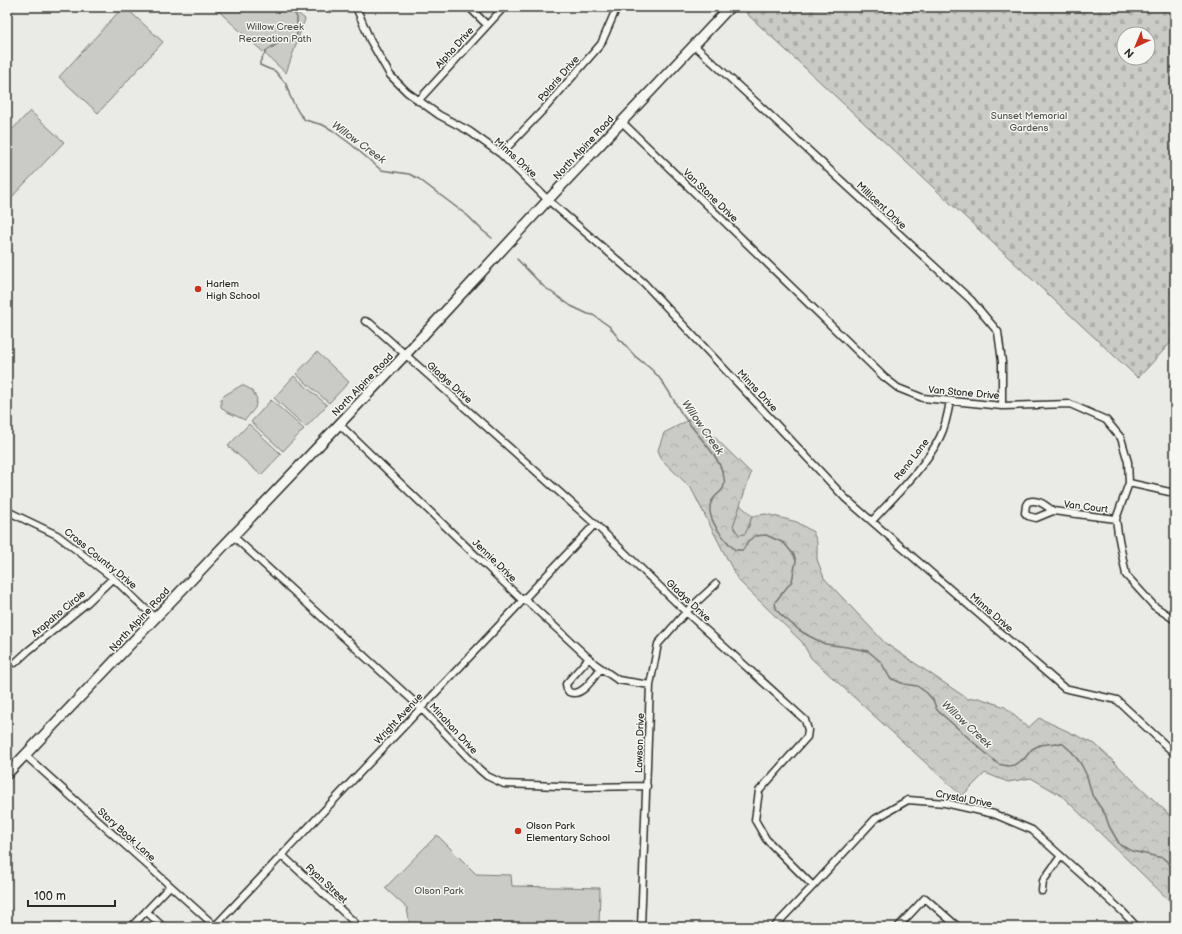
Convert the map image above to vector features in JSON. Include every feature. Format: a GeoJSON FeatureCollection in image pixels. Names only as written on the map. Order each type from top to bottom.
{"type":"FeatureCollection","features":[{"type":"Feature","properties":{"kind":"main road","name":"North Alpine Road"},"geometry":{"type":"LineString","coordinates":[[7,774],[339,424],[730,7]]}},
{"type":"Feature","properties":{"kind":"street"},"geometry":{"type":"LineString","coordinates":[[7,10],[10,7]]}},
{"type":"Feature","properties":{"kind":"street","name":"Minns Drive"},"geometry":{"type":"LineString","coordinates":[[356,7],[370,40],[390,75],[418,101],[439,115],[469,131],[501,154],[548,200],[644,283],[845,498],[1064,688],[1117,700],[1175,754]]}},
{"type":"Feature","properties":{"kind":"street"},"geometry":{"type":"LineString","coordinates":[[469,7],[487,25]]}},
{"type":"Feature","properties":{"kind":"street","name":"Alpha Drive"},"geometry":{"type":"LineString","coordinates":[[418,101],[504,7]]}},
{"type":"Feature","properties":{"kind":"street","name":"Polaris Drive"},"geometry":{"type":"LineString","coordinates":[[501,154],[545,108],[601,44],[614,14],[615,7]]}},
{"type":"Feature","properties":{"kind":"street","name":"Millicent Drive"},"geometry":{"type":"LineString","coordinates":[[695,46],[971,300],[998,332],[1002,362],[1002,406]]}},
{"type":"Feature","properties":{"kind":"street","name":"Van Stone Drive"},"geometry":{"type":"LineString","coordinates":[[622,122],[884,377],[898,388],[923,398],[1002,406],[1070,404],[1106,420],[1120,438],[1128,462],[1129,483],[1116,520],[1126,575],[1154,606],[1175,620]]}},
{"type":"Feature","properties":{"kind":"street","name":"Gladys Drive"},"geometry":{"type":"LineString","coordinates":[[365,321],[370,323],[404,355],[595,524],[686,612],[805,720],[808,730],[807,737],[759,791],[755,820],[766,839],[813,886]]}},
{"type":"Feature","properties":{"kind":"street","name":"Rena Lane"},"geometry":{"type":"LineString","coordinates":[[872,521],[917,470],[933,449],[946,421],[950,401]]}},
{"type":"Feature","properties":{"kind":"street","name":"Jennie Drive"},"geometry":{"type":"LineString","coordinates":[[339,424],[523,601],[527,601],[589,658],[618,680],[650,685]]}},
{"type":"Feature","properties":{"kind":"street"},"geometry":{"type":"LineString","coordinates":[[1129,483],[1174,493]]}},
{"type":"Feature","properties":{"kind":"street","name":"Cross Country Drive"},"geometry":{"type":"LineString","coordinates":[[7,511],[57,535],[113,578],[156,618]]}},
{"type":"Feature","properties":{"kind":"street","name":"Van Court"},"geometry":{"type":"LineString","coordinates":[[1054,511],[1116,520]]}},
{"type":"Feature","properties":{"kind":"street","name":"Wright Avenue"},"geometry":{"type":"LineString","coordinates":[[215,926],[595,524]]}},
{"type":"Feature","properties":{"kind":"street","name":"Minahan Drive"},"geometry":{"type":"LineString","coordinates":[[232,536],[421,708],[487,776],[504,784],[585,787],[647,786]]}},
{"type":"Feature","properties":{"kind":"street","name":"Arapaho Circle"},"geometry":{"type":"LineString","coordinates":[[15,663],[87,603],[113,578]]}},
{"type":"Feature","properties":{"kind":"street","name":"Lawson Drive"},"geometry":{"type":"LineString","coordinates":[[641,927],[650,685],[658,644],[686,612],[716,584]]}},
{"type":"Feature","properties":{"kind":"street"},"geometry":{"type":"LineString","coordinates":[[589,658],[566,684],[569,692],[576,694],[581,691],[601,668]]}},
{"type":"Feature","properties":{"kind":"street","name":"Story Book Lane"},"geometry":{"type":"LineString","coordinates":[[25,755],[215,926]]}},
{"type":"Feature","properties":{"kind":"street","name":"Crystal Drive"},"geometry":{"type":"LineString","coordinates":[[774,927],[875,819],[908,800],[945,803],[994,814],[1032,830],[1122,911],[1137,927]]}},
{"type":"Feature","properties":{"kind":"street","name":"Ryan Street"},"geometry":{"type":"LineString","coordinates":[[282,855],[355,923],[356,927]]}},
{"type":"Feature","properties":{"kind":"street"},"geometry":{"type":"LineString","coordinates":[[1042,891],[1043,881],[1061,856]]}},
{"type":"Feature","properties":{"kind":"street"},"geometry":{"type":"LineString","coordinates":[[131,927],[170,886]]}},
{"type":"Feature","properties":{"kind":"street"},"geometry":{"type":"LineString","coordinates":[[898,927],[925,898],[958,927]]}},
{"type":"Feature","properties":{"kind":"street"},"geometry":{"type":"LineString","coordinates":[[146,911],[163,927]]}},
{"type":"Feature","properties":{"kind":"green space"},"geometry":{"type":"Polygon","coordinates":[[[123,7],[125,7],[163,42],[98,113],[59,77],[123,7]]]}},
{"type":"Feature","properties":{"kind":"green space","name":"Willow Creek Recreation Path"},"geometry":{"type":"Polygon","coordinates":[[[214,7],[290,7],[305,19],[286,73],[214,7]]]}},
{"type":"Feature","properties":{"kind":"green space","name":"Sunset Memorial Gardens"},"geometry":{"type":"Polygon","coordinates":[[[752,7],[1175,7],[1175,338],[1138,378],[746,13],[752,7]]]}},
{"type":"Feature","properties":{"kind":"green space"},"geometry":{"type":"Polygon","coordinates":[[[30,111],[64,142],[7,202],[7,135],[30,111]]]}},
{"type":"Feature","properties":{"kind":"green space"},"geometry":{"type":"Polygon","coordinates":[[[317,352],[349,382],[329,403],[296,374],[317,352]]]}},
{"type":"Feature","properties":{"kind":"green space"},"geometry":{"type":"Polygon","coordinates":[[[294,376],[327,405],[306,427],[274,398],[294,376]]]}},
{"type":"Feature","properties":{"kind":"green space"},"geometry":{"type":"Polygon","coordinates":[[[242,385],[252,390],[257,399],[255,408],[245,420],[225,411],[221,407],[221,399],[242,385]]]}},
{"type":"Feature","properties":{"kind":"green space"},"geometry":{"type":"Polygon","coordinates":[[[271,400],[304,429],[283,451],[251,422],[271,400]]]}},
{"type":"Feature","properties":{"kind":"green space"},"geometry":{"type":"Polygon","coordinates":[[[694,417],[751,473],[733,526],[739,535],[745,534],[752,516],[766,514],[797,522],[813,532],[817,542],[817,559],[824,578],[885,643],[968,699],[979,698],[1005,707],[1028,728],[1039,718],[1095,744],[1175,820],[1175,906],[1062,796],[1031,778],[1008,782],[985,773],[962,796],[811,658],[802,642],[738,580],[691,488],[662,460],[658,450],[664,433],[694,417]]]}},
{"type":"Feature","properties":{"kind":"green space"},"geometry":{"type":"Polygon","coordinates":[[[249,424],[281,454],[261,475],[228,446],[249,424]]]}},
{"type":"Feature","properties":{"kind":"green space"},"geometry":{"type":"Polygon","coordinates":[[[740,505],[752,516],[745,534],[739,535],[733,526],[740,505]]]}},
{"type":"Feature","properties":{"kind":"green space","name":"Olson Park"},"geometry":{"type":"Polygon","coordinates":[[[437,835],[476,874],[511,875],[512,886],[600,888],[599,927],[410,927],[407,908],[385,888],[437,835]]]}},
{"type":"Feature","properties":{"kind":"waterway","name":"Willow Creek"},"geometry":{"type":"LineString","coordinates":[[285,7],[296,15],[297,34],[295,38],[290,41],[280,42],[266,51],[260,65],[275,71],[286,84],[295,106],[305,120],[323,125],[332,130],[381,170],[409,174],[419,179],[468,216],[492,238]]}},
{"type":"Feature","properties":{"kind":"waterway","name":"Willow Creek"},"geometry":{"type":"LineString","coordinates":[[517,259],[543,286],[571,306],[593,315],[609,326],[632,353],[653,371],[663,382],[682,414],[720,465],[724,477],[724,487],[712,500],[710,509],[713,522],[721,535],[731,546],[735,550],[743,550],[748,541],[755,536],[766,535],[784,543],[794,555],[796,561],[792,581],[775,602],[776,609],[780,614],[799,630],[825,644],[868,651],[881,662],[890,678],[904,684],[917,686],[927,693],[933,700],[937,710],[998,764],[1008,766],[1014,765],[1025,758],[1032,749],[1040,745],[1056,743],[1063,744],[1072,752],[1081,764],[1087,776],[1092,795],[1105,814],[1109,826],[1120,845],[1132,851],[1163,858],[1175,869]]}},
{"type":"Feature","properties":{"kind":"place","name":"Harlem High School"},"geometry":{"type":"Point","coordinates":[198,289]}},
{"type":"Feature","properties":{"kind":"place","name":"Olson Park Elementary School"},"geometry":{"type":"Point","coordinates":[518,831]}}]}
